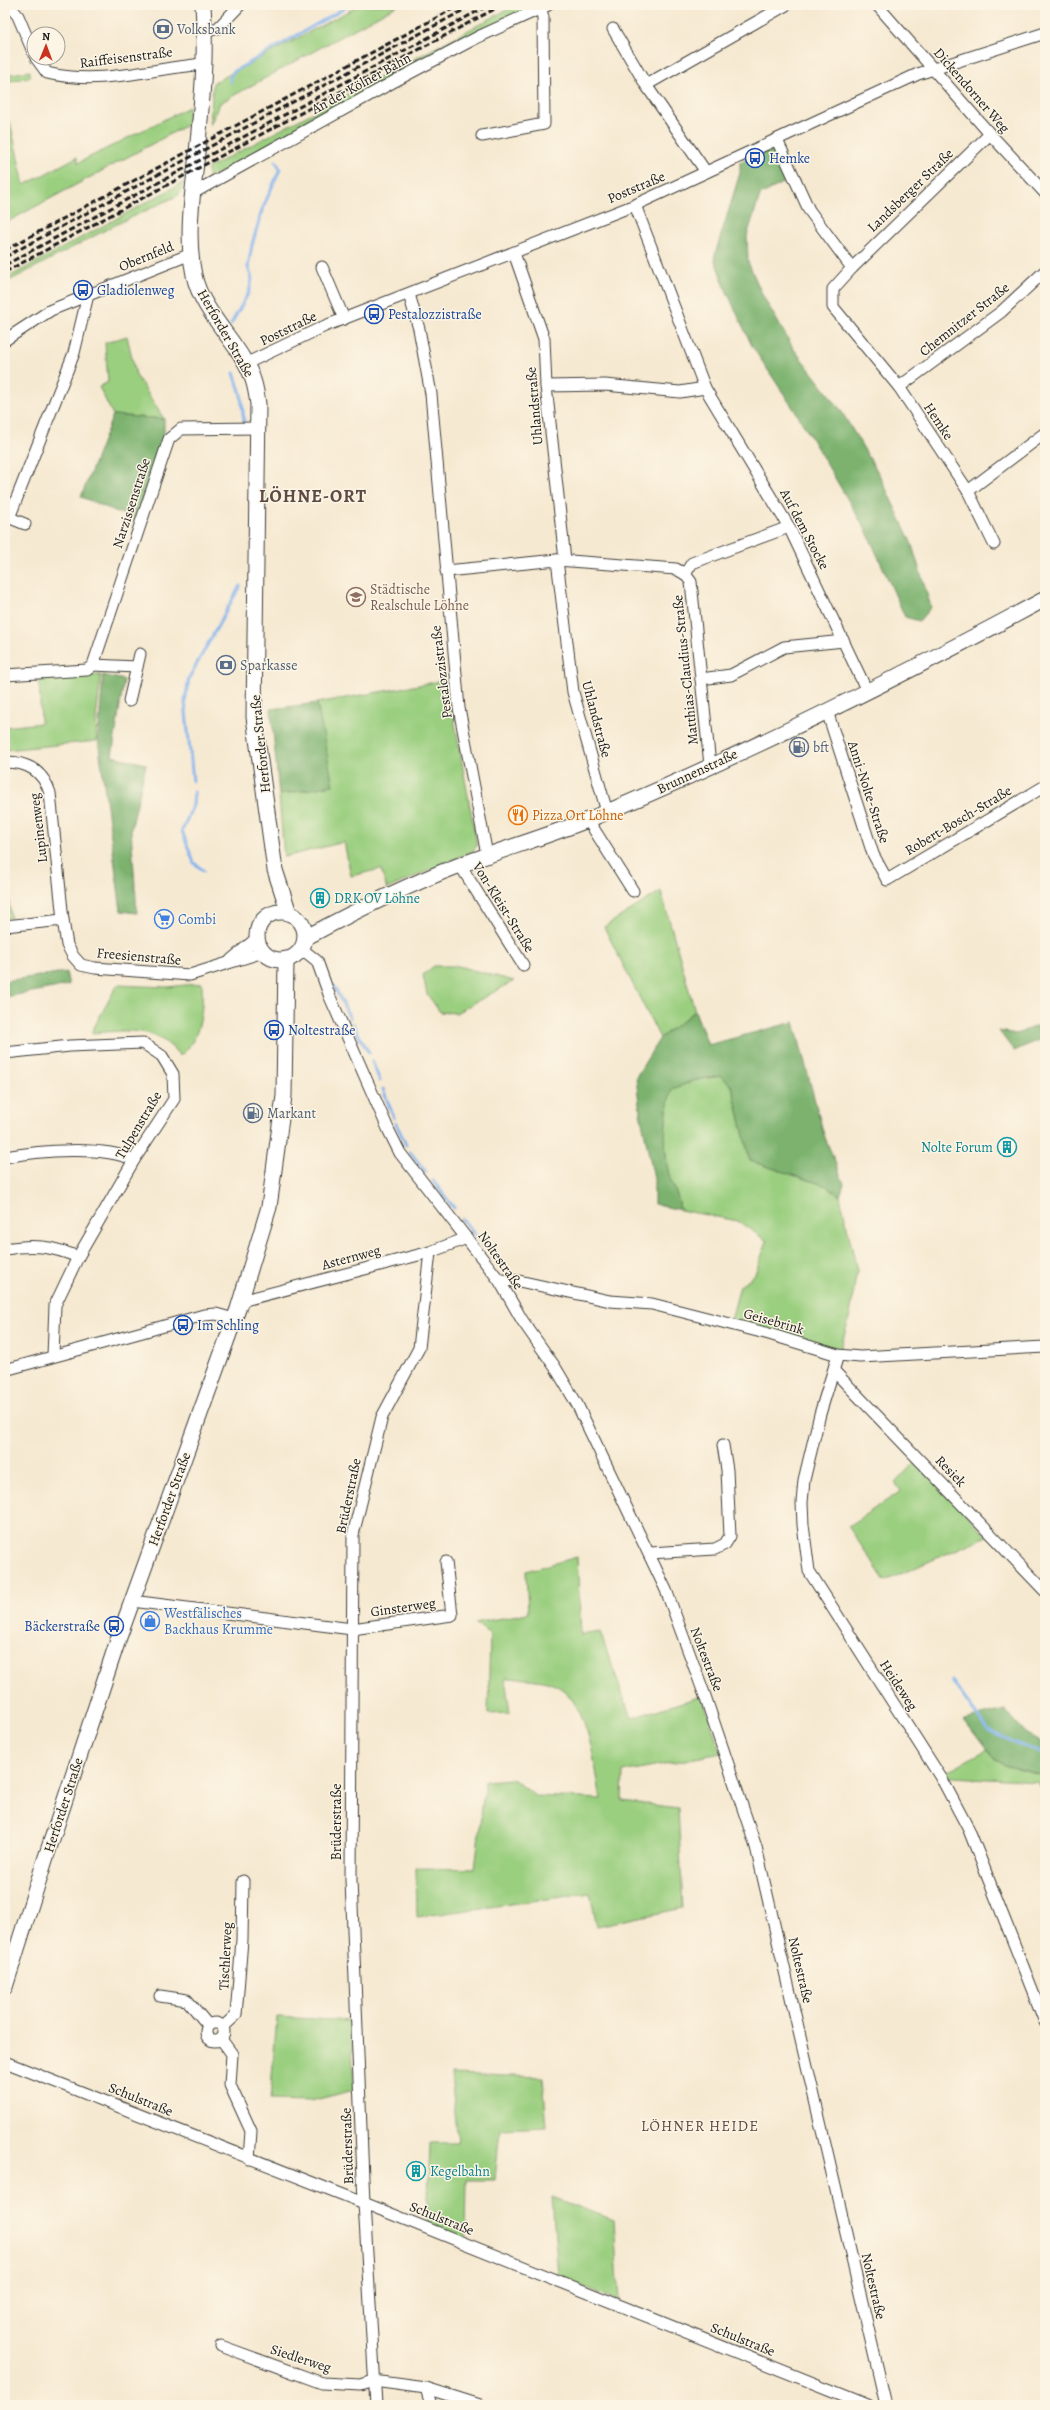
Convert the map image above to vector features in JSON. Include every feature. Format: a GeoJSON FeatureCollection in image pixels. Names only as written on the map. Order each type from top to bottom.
{"type":"FeatureCollection","features":[{"type":"Feature","properties":{"kind":"main road","name":"Herforder Straße"},"geometry":{"type":"LineString","coordinates":[[203,5],[205,64],[193,193],[191,254],[194,276],[207,306],[245,364],[254,382],[258,404],[254,717],[277,876],[289,913]]}},
{"type":"Feature","properties":{"kind":"main road","name":"Brunnenstraße"},"geometry":{"type":"LineString","coordinates":[[302,945],[340,920],[460,865],[588,820],[827,711],[1045,599]]}},
{"type":"Feature","properties":{"kind":"main road","name":"Herforder Straße"},"geometry":{"type":"LineString","coordinates":[[271,914],[277,876]]}},
{"type":"Feature","properties":{"kind":"main road"},"geometry":{"type":"LineString","coordinates":[[289,913],[301,922],[302,945],[270,952],[262,921],[271,914],[289,913]]}},
{"type":"Feature","properties":{"kind":"main road","name":"Brunnenstraße"},"geometry":{"type":"LineString","coordinates":[[301,922],[340,920]]}},
{"type":"Feature","properties":{"kind":"main road","name":"Herforder Straße"},"geometry":{"type":"LineString","coordinates":[[5,1987],[47,1852],[132,1602],[241,1301],[269,1207],[278,1155],[284,1096],[286,1003],[270,952]]}},
{"type":"Feature","properties":{"kind":"street"},"geometry":{"type":"LineString","coordinates":[[9,5],[18,16],[26,35]]}},
{"type":"Feature","properties":{"kind":"street"},"geometry":{"type":"LineString","coordinates":[[205,32],[218,28],[240,5]]}},
{"type":"Feature","properties":{"kind":"street"},"geometry":{"type":"LineString","coordinates":[[646,84],[786,5]]}},
{"type":"Feature","properties":{"kind":"street","name":"Dickendorner Weg"},"geometry":{"type":"LineString","coordinates":[[877,5],[935,69],[990,134],[1045,193]]}},
{"type":"Feature","properties":{"kind":"street"},"geometry":{"type":"LineString","coordinates":[[482,136],[544,124],[544,7]]}},
{"type":"Feature","properties":{"kind":"street","name":"An der Kölner Bahn"},"geometry":{"type":"LineString","coordinates":[[193,193],[393,82],[544,7]]}},
{"type":"Feature","properties":{"kind":"street"},"geometry":{"type":"LineString","coordinates":[[613,29],[646,84],[706,172]]}},
{"type":"Feature","properties":{"kind":"street","name":"Poststraße"},"geometry":{"type":"LineString","coordinates":[[245,364],[344,319],[635,205],[777,140],[870,94],[918,74],[1045,33]]}},
{"type":"Feature","properties":{"kind":"street","name":"Raiffeisenstraße"},"geometry":{"type":"LineString","coordinates":[[42,66],[47,73],[69,79],[92,79],[205,64]]}},
{"type":"Feature","properties":{"kind":"street","name":"Landsberger Straße"},"geometry":{"type":"LineString","coordinates":[[852,268],[990,134]]}},
{"type":"Feature","properties":{"kind":"street"},"geometry":{"type":"LineString","coordinates":[[777,140],[809,210],[852,268]]}},
{"type":"Feature","properties":{"kind":"street","name":"Auf dem Stocke"},"geometry":{"type":"LineString","coordinates":[[635,205],[705,388],[789,527],[867,691]]}},
{"type":"Feature","properties":{"kind":"street","name":"Uhlandstraße"},"geometry":{"type":"LineString","coordinates":[[514,253],[544,339],[546,386],[573,692],[607,812]]}},
{"type":"Feature","properties":{"kind":"street","name":"Obernfeld"},"geometry":{"type":"LineString","coordinates":[[5,340],[51,310],[191,254]]}},
{"type":"Feature","properties":{"kind":"street"},"geometry":{"type":"LineString","coordinates":[[322,266],[344,319]]}},
{"type":"Feature","properties":{"kind":"street","name":"Hemke"},"geometry":{"type":"LineString","coordinates":[[852,268],[833,289],[833,307],[899,387],[968,490],[994,544]]}},
{"type":"Feature","properties":{"kind":"street","name":"Chemnitzer Straße"},"geometry":{"type":"LineString","coordinates":[[899,387],[1002,312],[1045,271]]}},
{"type":"Feature","properties":{"kind":"street","name":"Pestalozzistraße"},"geometry":{"type":"LineString","coordinates":[[409,294],[419,329],[431,394],[459,708],[487,855]]}},
{"type":"Feature","properties":{"kind":"street"},"geometry":{"type":"LineString","coordinates":[[25,524],[7,517],[74,353],[88,295]]}},
{"type":"Feature","properties":{"kind":"street"},"geometry":{"type":"LineString","coordinates":[[546,386],[605,385],[680,392],[705,388]]}},
{"type":"Feature","properties":{"kind":"street","name":"Narzissenstraße"},"geometry":{"type":"LineString","coordinates":[[90,668],[168,439],[181,429],[258,428]]}},
{"type":"Feature","properties":{"kind":"street"},"geometry":{"type":"LineString","coordinates":[[968,490],[1045,433]]}},
{"type":"Feature","properties":{"kind":"street","name":"Matthias-Claudius-Straße"},"geometry":{"type":"LineString","coordinates":[[685,574],[692,563],[789,527]]}},
{"type":"Feature","properties":{"kind":"street","name":"Matthias-Claudius-Straße"},"geometry":{"type":"LineString","coordinates":[[446,571],[561,560],[676,569],[685,574],[691,582],[710,765]]}},
{"type":"Feature","properties":{"kind":"street"},"geometry":{"type":"LineString","coordinates":[[701,679],[731,675],[784,647],[844,641]]}},
{"type":"Feature","properties":{"kind":"street"},"geometry":{"type":"LineString","coordinates":[[129,701],[140,654]]}},
{"type":"Feature","properties":{"kind":"street"},"geometry":{"type":"LineString","coordinates":[[5,675],[90,668],[137,667]]}},
{"type":"Feature","properties":{"kind":"street","name":"Anni-Nolte-Straße"},"geometry":{"type":"LineString","coordinates":[[827,711],[873,854],[887,880]]}},
{"type":"Feature","properties":{"kind":"street","name":"Lupinenweg"},"geometry":{"type":"LineString","coordinates":[[5,762],[17,762],[33,767],[46,781],[50,793],[63,920]]}},
{"type":"Feature","properties":{"kind":"street","name":"Robert-Bosch-Straße"},"geometry":{"type":"LineString","coordinates":[[887,880],[1045,786]]}},
{"type":"Feature","properties":{"kind":"street"},"geometry":{"type":"LineString","coordinates":[[588,820],[633,890]]}},
{"type":"Feature","properties":{"kind":"street","name":"Von-Kleist-Straße"},"geometry":{"type":"LineString","coordinates":[[460,865],[523,965]]}},
{"type":"Feature","properties":{"kind":"street"},"geometry":{"type":"LineString","coordinates":[[5,926],[63,920]]}},
{"type":"Feature","properties":{"kind":"street","name":"Freesienstraße"},"geometry":{"type":"LineString","coordinates":[[63,920],[67,945],[73,956],[81,965],[137,972],[190,975],[210,970],[227,962],[270,952]]}},
{"type":"Feature","properties":{"kind":"street","name":"Noltestraße"},"geometry":{"type":"LineString","coordinates":[[302,945],[313,956],[319,966],[330,997],[400,1153],[499,1280],[522,1320],[555,1366],[577,1404],[650,1554],[705,1696],[756,1847],[886,2405]]}},
{"type":"Feature","properties":{"kind":"street","name":"Tulpenstraße"},"geometry":{"type":"LineString","coordinates":[[5,1053],[70,1046],[143,1043],[162,1056],[173,1074],[174,1099],[134,1160],[78,1257],[55,1305],[53,1356]]}},
{"type":"Feature","properties":{"kind":"street"},"geometry":{"type":"LineString","coordinates":[[5,1157],[39,1151],[121,1154],[134,1160]]}},
{"type":"Feature","properties":{"kind":"street","name":"Asternweg"},"geometry":{"type":"LineString","coordinates":[[241,1301],[430,1252],[467,1238]]}},
{"type":"Feature","properties":{"kind":"street"},"geometry":{"type":"LineString","coordinates":[[5,1249],[27,1245],[56,1248],[78,1257]]}},
{"type":"Feature","properties":{"kind":"street","name":"Brüderstraße"},"geometry":{"type":"LineString","coordinates":[[376,2405],[364,2203],[351,1880],[353,1535],[382,1418],[419,1348],[430,1252]]}},
{"type":"Feature","properties":{"kind":"street","name":"Geisebrink"},"geometry":{"type":"LineString","coordinates":[[499,1280],[519,1281],[610,1301],[660,1306],[838,1355],[860,1357],[1045,1348]]}},
{"type":"Feature","properties":{"kind":"street"},"geometry":{"type":"LineString","coordinates":[[5,1370],[204,1315],[216,1314],[234,1319]]}},
{"type":"Feature","properties":{"kind":"street","name":"Heideweg"},"geometry":{"type":"LineString","coordinates":[[838,1355],[835,1372],[820,1414],[804,1480],[802,1518],[809,1571],[943,1780],[965,1823],[1045,2022]]}},
{"type":"Feature","properties":{"kind":"street","name":"Resiek"},"geometry":{"type":"LineString","coordinates":[[835,1372],[1045,1592]]}},
{"type":"Feature","properties":{"kind":"street"},"geometry":{"type":"LineString","coordinates":[[650,1554],[715,1549],[725,1544],[730,1536],[728,1470],[723,1445]]}},
{"type":"Feature","properties":{"kind":"street","name":"Ginsterweg"},"geometry":{"type":"LineString","coordinates":[[352,1629],[452,1615],[446,1562]]}},
{"type":"Feature","properties":{"kind":"street"},"geometry":{"type":"LineString","coordinates":[[132,1602],[352,1629]]}},
{"type":"Feature","properties":{"kind":"street","name":"Tischlerweg"},"geometry":{"type":"LineString","coordinates":[[223,2027],[236,2015],[242,1940],[243,1881]]}},
{"type":"Feature","properties":{"kind":"street"},"geometry":{"type":"LineString","coordinates":[[160,1996],[187,2000],[208,2025]]}},
{"type":"Feature","properties":{"kind":"street"},"geometry":{"type":"LineString","coordinates":[[216,2022],[223,2027],[224,2033],[221,2039],[214,2041],[207,2037],[206,2028],[208,2025],[216,2022]]}},
{"type":"Feature","properties":{"kind":"street"},"geometry":{"type":"LineString","coordinates":[[221,2039],[232,2054],[230,2085],[251,2131],[249,2158]]}},
{"type":"Feature","properties":{"kind":"street","name":"Schulstraße"},"geometry":{"type":"LineString","coordinates":[[5,2062],[364,2203],[868,2405]]}},
{"type":"Feature","properties":{"kind":"street","name":"Siedlerweg"},"geometry":{"type":"LineString","coordinates":[[221,2346],[322,2383],[361,2385],[374,2381],[426,2388],[480,2405]]}},
{"type":"Feature","properties":{"kind":"street"},"geometry":{"type":"LineString","coordinates":[[426,2388],[431,2405]]}},
{"type":"Feature","properties":{"kind":"green space"},"geometry":{"type":"Polygon","coordinates":[[[360,5],[398,5],[220,103],[210,125],[213,83],[360,5]]]}},
{"type":"Feature","properties":{"kind":"green space"},"geometry":{"type":"Polygon","coordinates":[[[516,5],[537,5],[208,179],[208,168],[516,5]]]}},
{"type":"Feature","properties":{"kind":"green space"},"geometry":{"type":"Polygon","coordinates":[[[30,71],[30,77],[5,82],[5,75],[30,71]]]}},
{"type":"Feature","properties":{"kind":"green space"},"geometry":{"type":"Polygon","coordinates":[[[189,107],[189,124],[5,223],[5,123],[10,122],[24,185],[77,157],[78,163],[189,107]]]}},
{"type":"Feature","properties":{"kind":"green space"},"geometry":{"type":"Polygon","coordinates":[[[776,145],[791,179],[760,195],[747,236],[748,262],[763,296],[793,348],[840,409],[879,474],[911,542],[931,607],[919,621],[905,617],[867,532],[797,414],[752,346],[726,290],[714,258],[740,173],[740,162],[776,145]]]}},
{"type":"Feature","properties":{"kind":"green space"},"geometry":{"type":"Polygon","coordinates":[[[184,182],[179,195],[117,224],[5,283],[5,279],[184,182]]]}},
{"type":"Feature","properties":{"kind":"green space"},"geometry":{"type":"Polygon","coordinates":[[[127,336],[136,375],[164,419],[113,415],[99,387],[108,382],[105,343],[127,336]]]}},
{"type":"Feature","properties":{"kind":"green space"},"geometry":{"type":"Polygon","coordinates":[[[113,415],[164,419],[164,435],[137,520],[81,497],[113,415]]]}},
{"type":"Feature","properties":{"kind":"green space"},"geometry":{"type":"Polygon","coordinates":[[[101,675],[96,719],[97,741],[5,750],[5,727],[41,723],[39,678],[101,675]]]}},
{"type":"Feature","properties":{"kind":"green space"},"geometry":{"type":"Polygon","coordinates":[[[103,675],[124,680],[112,756],[146,764],[131,830],[137,913],[121,911],[98,739],[103,675]]]}},
{"type":"Feature","properties":{"kind":"green space"},"geometry":{"type":"Polygon","coordinates":[[[447,680],[477,845],[473,851],[387,889],[381,869],[351,876],[344,842],[284,857],[279,795],[332,785],[317,703],[447,680]]]}},
{"type":"Feature","properties":{"kind":"green space"},"geometry":{"type":"Polygon","coordinates":[[[317,703],[333,785],[279,795],[271,709],[317,703]]]}},
{"type":"Feature","properties":{"kind":"green space"},"geometry":{"type":"Polygon","coordinates":[[[5,866],[11,918],[5,918],[5,866]]]}},
{"type":"Feature","properties":{"kind":"green space"},"geometry":{"type":"Polygon","coordinates":[[[661,891],[695,1011],[660,1038],[604,927],[661,891]]]}},
{"type":"Feature","properties":{"kind":"green space"},"geometry":{"type":"Polygon","coordinates":[[[434,966],[458,966],[514,981],[456,1013],[440,1012],[427,994],[423,975],[434,966]]]}},
{"type":"Feature","properties":{"kind":"green space"},"geometry":{"type":"Polygon","coordinates":[[[66,972],[69,985],[5,997],[5,981],[66,972]]]}},
{"type":"Feature","properties":{"kind":"green space"},"geometry":{"type":"Polygon","coordinates":[[[202,983],[201,1013],[197,1032],[193,1041],[180,1056],[170,1046],[150,1034],[128,1031],[91,1033],[117,985],[168,987],[202,983]]]}},
{"type":"Feature","properties":{"kind":"green space"},"geometry":{"type":"Polygon","coordinates":[[[695,1011],[708,1045],[794,1022],[824,1135],[844,1184],[840,1196],[827,1186],[750,1161],[732,1086],[721,1076],[696,1080],[672,1089],[667,1109],[665,1146],[670,1178],[677,1196],[680,1210],[654,1204],[654,1179],[640,1112],[636,1077],[660,1038],[695,1011]]]}},
{"type":"Feature","properties":{"kind":"green space"},"geometry":{"type":"Polygon","coordinates":[[[1045,1022],[1045,1037],[1014,1051],[999,1031],[1017,1034],[1045,1022]]]}},
{"type":"Feature","properties":{"kind":"green space"},"geometry":{"type":"Polygon","coordinates":[[[721,1076],[732,1086],[750,1161],[827,1186],[840,1196],[857,1270],[850,1315],[840,1350],[731,1320],[740,1286],[755,1274],[767,1241],[738,1221],[680,1210],[677,1196],[670,1178],[666,1158],[665,1133],[669,1098],[672,1089],[696,1080],[721,1076]]]}},
{"type":"Feature","properties":{"kind":"green space"},"geometry":{"type":"Polygon","coordinates":[[[915,1462],[987,1536],[885,1581],[848,1526],[901,1491],[895,1483],[915,1462]]]}},
{"type":"Feature","properties":{"kind":"green space"},"geometry":{"type":"Polygon","coordinates":[[[577,1557],[581,1635],[600,1632],[631,1718],[702,1696],[721,1753],[623,1772],[622,1801],[678,1808],[683,1908],[597,1926],[590,1893],[417,1917],[416,1868],[475,1869],[485,1781],[513,1779],[536,1796],[601,1799],[593,1755],[584,1723],[569,1696],[559,1687],[540,1680],[505,1678],[510,1713],[488,1714],[490,1634],[475,1623],[528,1613],[526,1571],[577,1557]]]}},
{"type":"Feature","properties":{"kind":"green space"},"geometry":{"type":"Polygon","coordinates":[[[1005,1710],[1026,1733],[1045,1744],[1045,1776],[1012,1767],[993,1758],[964,1720],[1005,1710]]]}},
{"type":"Feature","properties":{"kind":"green space"},"geometry":{"type":"Polygon","coordinates":[[[986,1750],[999,1761],[1013,1768],[1045,1776],[1045,1796],[1038,1782],[938,1776],[986,1750]]]}},
{"type":"Feature","properties":{"kind":"green space"},"geometry":{"type":"Polygon","coordinates":[[[277,2017],[351,2021],[354,2090],[311,2101],[270,2100],[277,2017]]]}},
{"type":"Feature","properties":{"kind":"green space"},"geometry":{"type":"Polygon","coordinates":[[[451,2074],[543,2077],[547,2127],[500,2129],[495,2180],[467,2180],[466,2240],[427,2226],[430,2143],[458,2143],[451,2074]]]}},
{"type":"Feature","properties":{"kind":"green space"},"geometry":{"type":"Polygon","coordinates":[[[552,2197],[614,2220],[619,2301],[558,2277],[552,2197]]]}},
{"type":"Feature","properties":{"kind":"waterway"},"geometry":{"type":"LineString","coordinates":[[231,82],[230,77],[233,72],[350,5]]}},
{"type":"Feature","properties":{"kind":"waterway"},"geometry":{"type":"LineString","coordinates":[[231,324],[249,292],[252,279],[248,267],[252,245],[262,210],[280,169],[276,161]]}},
{"type":"Feature","properties":{"kind":"waterway"},"geometry":{"type":"LineString","coordinates":[[234,373],[241,394],[244,422]]}},
{"type":"Feature","properties":{"kind":"waterway"},"geometry":{"type":"LineString","coordinates":[[193,781],[185,702],[189,678],[240,586]]}},
{"type":"Feature","properties":{"kind":"waterway"},"geometry":{"type":"LineString","coordinates":[[194,792],[193,805],[182,831],[194,863],[204,871]]}},
{"type":"Feature","properties":{"kind":"waterway"},"geometry":{"type":"LineString","coordinates":[[334,986],[350,1018]]}},
{"type":"Feature","properties":{"kind":"waterway"},"geometry":{"type":"LineString","coordinates":[[353,1023],[356,1030]]}},
{"type":"Feature","properties":{"kind":"waterway"},"geometry":{"type":"LineString","coordinates":[[357,1032],[369,1053]]}},
{"type":"Feature","properties":{"kind":"waterway"},"geometry":{"type":"LineString","coordinates":[[372,1061],[380,1081]]}},
{"type":"Feature","properties":{"kind":"waterway"},"geometry":{"type":"LineString","coordinates":[[383,1089],[394,1118]]}},
{"type":"Feature","properties":{"kind":"waterway"},"geometry":{"type":"LineString","coordinates":[[396,1123],[406,1145]]}},
{"type":"Feature","properties":{"kind":"waterway"},"geometry":{"type":"LineString","coordinates":[[410,1152],[426,1172]]}},
{"type":"Feature","properties":{"kind":"waterway"},"geometry":{"type":"LineString","coordinates":[[433,1181],[454,1208]]}},
{"type":"Feature","properties":{"kind":"waterway"},"geometry":{"type":"LineString","coordinates":[[462,1219],[484,1246]]}},
{"type":"Feature","properties":{"kind":"waterway"},"geometry":{"type":"LineString","coordinates":[[952,1681],[988,1731],[1045,1755]]}},
{"type":"Feature","properties":{"kind":"railway"},"geometry":{"type":"LineString","coordinates":[[5,250],[460,5]]}},
{"type":"Feature","properties":{"kind":"railway"},"geometry":{"type":"LineString","coordinates":[[5,257],[473,5]]}},
{"type":"Feature","properties":{"kind":"railway"},"geometry":{"type":"LineString","coordinates":[[5,265],[489,5]]}},
{"type":"Feature","properties":{"kind":"railway"},"geometry":{"type":"LineString","coordinates":[[5,272],[502,5]]}},
{"type":"Feature","properties":{"kind":"place","name":"Volksbank"},"geometry":{"type":"Point","coordinates":[163,29]}},
{"type":"Feature","properties":{"kind":"place","name":"Hemke"},"geometry":{"type":"Point","coordinates":[755,158]}},
{"type":"Feature","properties":{"kind":"place","name":"Gladiolenweg"},"geometry":{"type":"Point","coordinates":[83,290]}},
{"type":"Feature","properties":{"kind":"place","name":"Pestalozzistraße"},"geometry":{"type":"Point","coordinates":[374,314]}},
{"type":"Feature","properties":{"kind":"place","name":"Städtische Realschule Löhne"},"geometry":{"type":"Point","coordinates":[356,597]}},
{"type":"Feature","properties":{"kind":"place","name":"Sparkasse"},"geometry":{"type":"Point","coordinates":[226,665]}},
{"type":"Feature","properties":{"kind":"place","name":"bft"},"geometry":{"type":"Point","coordinates":[799,747]}},
{"type":"Feature","properties":{"kind":"place","name":"Pizza Ort Löhne"},"geometry":{"type":"Point","coordinates":[518,815]}},
{"type":"Feature","properties":{"kind":"place","name":"DRK OV Löhne"},"geometry":{"type":"Point","coordinates":[320,898]}},
{"type":"Feature","properties":{"kind":"place","name":"Combi"},"geometry":{"type":"Point","coordinates":[164,919]}},
{"type":"Feature","properties":{"kind":"place","name":"Noltestraße"},"geometry":{"type":"Point","coordinates":[274,1030]}},
{"type":"Feature","properties":{"kind":"place","name":"Markant"},"geometry":{"type":"Point","coordinates":[253,1113]}},
{"type":"Feature","properties":{"kind":"place","name":"Nolte Forum"},"geometry":{"type":"Point","coordinates":[1007,1147]}},
{"type":"Feature","properties":{"kind":"place","name":"Im Schling"},"geometry":{"type":"Point","coordinates":[183,1325]}},
{"type":"Feature","properties":{"kind":"place","name":"Westfälisches Backhaus Krumme"},"geometry":{"type":"Point","coordinates":[150,1621]}},
{"type":"Feature","properties":{"kind":"place","name":"Bäckerstraße"},"geometry":{"type":"Point","coordinates":[114,1626]}},
{"type":"Feature","properties":{"kind":"place","name":"Kegelbahn"},"geometry":{"type":"Point","coordinates":[416,2171]}},
{"type":"Feature","properties":{"kind":"district","name":"LÖHNE-ORT"},"geometry":{"type":"Point","coordinates":[313,496]}},
{"type":"Feature","properties":{"kind":"district","name":"LÖHNER HEIDE"},"geometry":{"type":"Point","coordinates":[700,2126]}}]}
